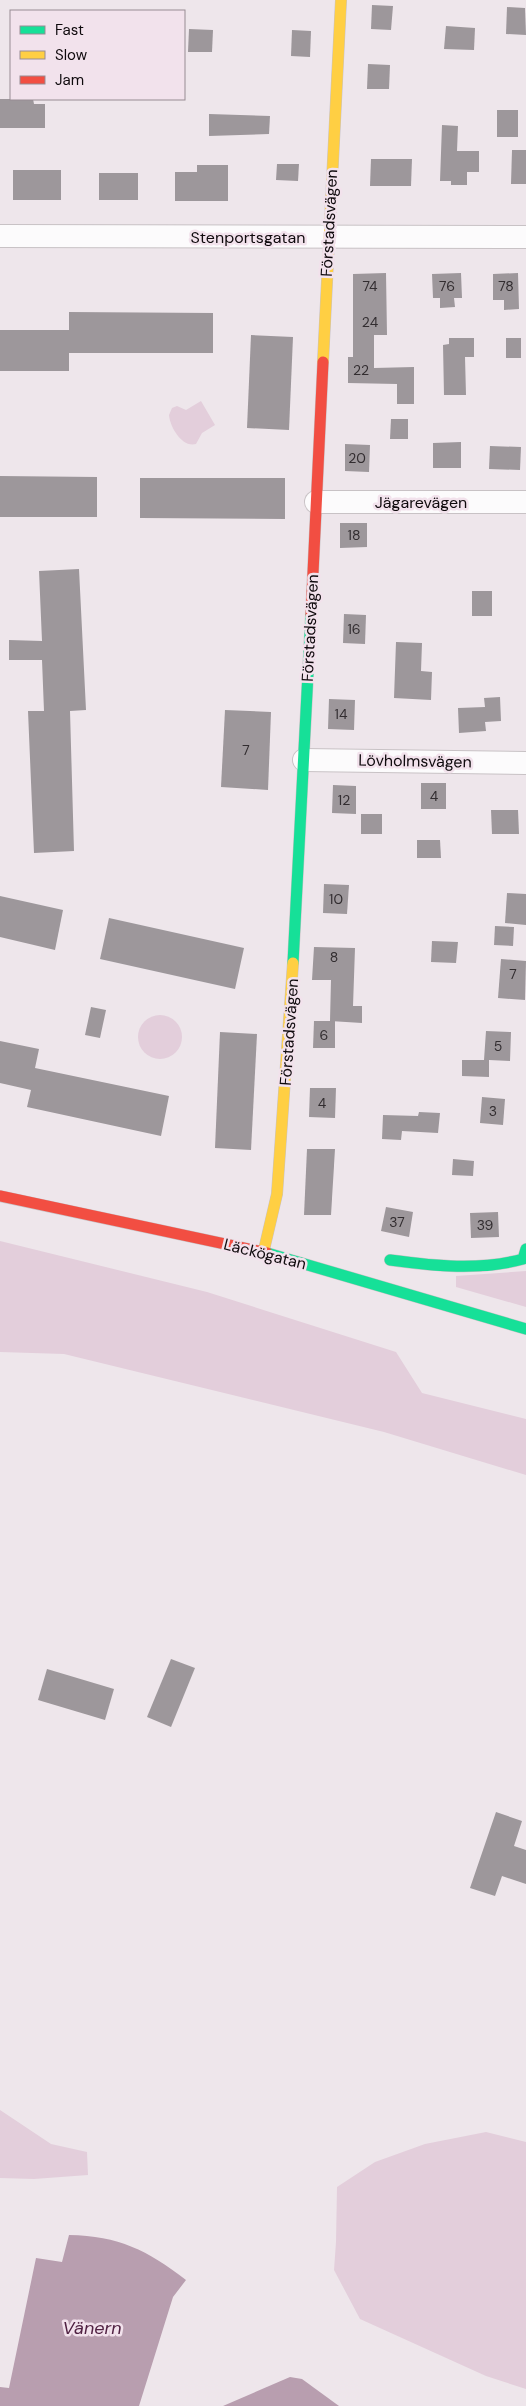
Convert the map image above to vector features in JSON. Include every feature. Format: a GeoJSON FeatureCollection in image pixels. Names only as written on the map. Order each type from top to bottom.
{"type":"FeatureCollection","features":[{"type":"Feature","properties":{"kind":"street","name":"Förstadsvägen"},"geometry":{"type":"LineString","coordinates":[[263,1254],[277,1194],[291,1012],[341,0]]}},
{"type":"Feature","properties":{"kind":"street","name":"Stenportsgatan"},"geometry":{"type":"LineString","coordinates":[[0,236],[526,237]]}},
{"type":"Feature","properties":{"kind":"street","name":"Jägarevägen"},"geometry":{"type":"LineString","coordinates":[[316,502],[526,502]]}},
{"type":"Feature","properties":{"kind":"street","name":"Lövholmsvägen"},"geometry":{"type":"LineString","coordinates":[[304,760],[526,762]]}},
{"type":"Feature","properties":{"kind":"street","name":"Läckögatan"},"geometry":{"type":"LineString","coordinates":[[0,1196],[263,1254],[419,1296],[526,1329]]}},
{"type":"Feature","properties":{"kind":"street"},"geometry":{"type":"LineString","coordinates":[[390,1260],[425,1265],[506,1264],[523,1259],[526,1249]]}},
{"type":"Feature","properties":{"kind":"shaded area"},"geometry":{"type":"Polygon","coordinates":[[[201,401],[215,425],[202,433],[196,444],[186,443],[174,431],[169,415],[172,408],[177,406],[186,410],[201,401]]]}},
{"type":"Feature","properties":{"kind":"shaded area"},"geometry":{"type":"Polygon","coordinates":[[[160,1015],[172,1019],[178,1025],[182,1037],[178,1049],[172,1055],[160,1059],[148,1055],[142,1049],[138,1037],[142,1025],[148,1019],[160,1015]]]}},
{"type":"Feature","properties":{"kind":"shaded area"},"geometry":{"type":"Polygon","coordinates":[[[0,1241],[207,1292],[396,1352],[422,1393],[526,1419],[526,1475],[384,1432],[64,1354],[0,1352],[0,1241]]]}},
{"type":"Feature","properties":{"kind":"shaded area"},"geometry":{"type":"Polygon","coordinates":[[[526,1271],[526,1307],[456,1287],[456,1276],[526,1271]]]}},
{"type":"Feature","properties":{"kind":"shaded area"},"geometry":{"type":"Polygon","coordinates":[[[0,2110],[51,2144],[87,2152],[88,2175],[34,2179],[0,2178],[0,2110]]]}},
{"type":"Feature","properties":{"kind":"shaded area"},"geometry":{"type":"Polygon","coordinates":[[[486,2132],[526,2142],[526,2389],[486,2376],[360,2319],[334,2270],[337,2187],[375,2162],[425,2144],[486,2132]]]}},
{"type":"Feature","properties":{"kind":"water","name":"Vänern"},"geometry":{"type":"Polygon","coordinates":[[[69,2235],[103,2238],[132,2247],[158,2260],[186,2280],[173,2297],[139,2406],[0,2406],[0,2387],[9,2388],[36,2258],[62,2262],[69,2235]]]}},
{"type":"Feature","properties":{"kind":"water"},"geometry":{"type":"Polygon","coordinates":[[[290,2377],[302,2379],[339,2406],[223,2406],[290,2377]]]}},
{"type":"Feature","properties":{"kind":"building"},"geometry":{"type":"Polygon","coordinates":[[[372,5],[393,6],[391,30],[371,29],[372,5]]]}},
{"type":"Feature","properties":{"kind":"building"},"geometry":{"type":"Polygon","coordinates":[[[507,7],[525,8],[526,35],[506,34],[507,7]]]}},
{"type":"Feature","properties":{"kind":"building"},"geometry":{"type":"Polygon","coordinates":[[[446,26],[475,28],[474,50],[444,49],[446,26]]]}},
{"type":"Feature","properties":{"kind":"building"},"geometry":{"type":"Polygon","coordinates":[[[189,29],[213,30],[212,52],[188,52],[189,29]]]}},
{"type":"Feature","properties":{"kind":"building"},"geometry":{"type":"Polygon","coordinates":[[[292,30],[311,31],[310,57],[291,56],[292,30]]]}},
{"type":"Feature","properties":{"kind":"building"},"geometry":{"type":"Polygon","coordinates":[[[368,64],[390,65],[389,89],[367,89],[368,64]]]}},
{"type":"Feature","properties":{"kind":"building"},"geometry":{"type":"Polygon","coordinates":[[[0,99],[33,100],[34,104],[45,104],[45,128],[0,128],[0,99]]]}},
{"type":"Feature","properties":{"kind":"building"},"geometry":{"type":"Polygon","coordinates":[[[497,110],[518,110],[518,137],[497,137],[497,110]]]}},
{"type":"Feature","properties":{"kind":"building"},"geometry":{"type":"Polygon","coordinates":[[[209,114],[270,116],[269,134],[209,136],[209,114]]]}},
{"type":"Feature","properties":{"kind":"building"},"geometry":{"type":"Polygon","coordinates":[[[442,125],[458,126],[457,151],[479,151],[479,172],[467,172],[467,185],[451,185],[451,181],[440,181],[442,125]]]}},
{"type":"Feature","properties":{"kind":"building"},"geometry":{"type":"Polygon","coordinates":[[[512,150],[526,150],[526,184],[511,184],[512,150]]]}},
{"type":"Feature","properties":{"kind":"building"},"geometry":{"type":"Polygon","coordinates":[[[371,159],[412,159],[411,186],[370,186],[371,159]]]}},
{"type":"Feature","properties":{"kind":"building"},"geometry":{"type":"Polygon","coordinates":[[[277,164],[299,164],[298,181],[276,180],[277,164]]]}},
{"type":"Feature","properties":{"kind":"building"},"geometry":{"type":"Polygon","coordinates":[[[197,165],[228,165],[228,201],[175,201],[175,172],[197,172],[197,165]]]}},
{"type":"Feature","properties":{"kind":"building"},"geometry":{"type":"Polygon","coordinates":[[[13,170],[61,170],[61,200],[13,200],[13,170]]]}},
{"type":"Feature","properties":{"kind":"building"},"geometry":{"type":"Polygon","coordinates":[[[99,173],[138,173],[138,200],[99,200],[99,173]]]}},
{"type":"Feature","properties":{"kind":"building"},"geometry":{"type":"Polygon","coordinates":[[[386,273],[387,335],[374,335],[374,368],[414,367],[414,404],[397,404],[397,384],[348,383],[348,357],[353,357],[353,274],[386,273]]]}},
{"type":"Feature","properties":{"kind":"building"},"geometry":{"type":"Polygon","coordinates":[[[461,273],[462,298],[454,298],[455,307],[440,308],[440,298],[433,298],[432,274],[461,273]]]}},
{"type":"Feature","properties":{"kind":"building"},"geometry":{"type":"Polygon","coordinates":[[[518,273],[519,309],[504,310],[504,300],[493,300],[493,274],[518,273]]]}},
{"type":"Feature","properties":{"kind":"building"},"geometry":{"type":"Polygon","coordinates":[[[69,312],[213,313],[213,353],[69,353],[69,371],[0,371],[0,330],[69,330],[69,312]]]}},
{"type":"Feature","properties":{"kind":"building"},"geometry":{"type":"Polygon","coordinates":[[[251,335],[293,337],[289,430],[247,428],[251,335]]]}},
{"type":"Feature","properties":{"kind":"building"},"geometry":{"type":"Polygon","coordinates":[[[449,338],[474,338],[474,357],[465,357],[466,395],[444,395],[443,345],[449,344],[449,338]]]}},
{"type":"Feature","properties":{"kind":"building"},"geometry":{"type":"Polygon","coordinates":[[[506,338],[521,338],[521,358],[506,358],[506,338]]]}},
{"type":"Feature","properties":{"kind":"building"},"geometry":{"type":"Polygon","coordinates":[[[391,419],[408,419],[408,439],[390,439],[391,419]]]}},
{"type":"Feature","properties":{"kind":"building"},"geometry":{"type":"Polygon","coordinates":[[[461,442],[461,468],[433,468],[433,443],[461,442]]]}},
{"type":"Feature","properties":{"kind":"building"},"geometry":{"type":"Polygon","coordinates":[[[345,444],[370,445],[369,472],[345,471],[345,444]]]}},
{"type":"Feature","properties":{"kind":"building"},"geometry":{"type":"Polygon","coordinates":[[[490,446],[521,447],[520,470],[489,469],[490,446]]]}},
{"type":"Feature","properties":{"kind":"building"},"geometry":{"type":"Polygon","coordinates":[[[0,476],[97,477],[97,517],[0,517],[0,476]]]}},
{"type":"Feature","properties":{"kind":"building"},"geometry":{"type":"Polygon","coordinates":[[[140,478],[285,478],[285,519],[140,518],[140,478]]]}},
{"type":"Feature","properties":{"kind":"building"},"geometry":{"type":"Polygon","coordinates":[[[340,523],[367,523],[367,547],[340,548],[340,523]]]}},
{"type":"Feature","properties":{"kind":"building"},"geometry":{"type":"Polygon","coordinates":[[[79,569],[86,710],[70,711],[74,851],[34,853],[28,711],[44,711],[42,660],[9,660],[9,640],[42,641],[39,571],[79,569]]]}},
{"type":"Feature","properties":{"kind":"building"},"geometry":{"type":"Polygon","coordinates":[[[472,591],[492,591],[492,616],[472,616],[472,591]]]}},
{"type":"Feature","properties":{"kind":"building"},"geometry":{"type":"Polygon","coordinates":[[[344,614],[366,615],[365,644],[343,643],[344,614]]]}},
{"type":"Feature","properties":{"kind":"building"},"geometry":{"type":"Polygon","coordinates":[[[396,642],[422,643],[421,671],[432,672],[431,700],[394,698],[396,642]]]}},
{"type":"Feature","properties":{"kind":"building"},"geometry":{"type":"Polygon","coordinates":[[[500,697],[501,721],[485,722],[486,731],[459,733],[458,708],[485,707],[484,698],[500,697]]]}},
{"type":"Feature","properties":{"kind":"building"},"geometry":{"type":"Polygon","coordinates":[[[329,699],[355,700],[354,730],[328,729],[329,699]]]}},
{"type":"Feature","properties":{"kind":"building"},"geometry":{"type":"Polygon","coordinates":[[[225,710],[271,712],[268,790],[221,787],[225,710]]]}},
{"type":"Feature","properties":{"kind":"building"},"geometry":{"type":"Polygon","coordinates":[[[421,783],[446,783],[446,809],[421,809],[421,783]]]}},
{"type":"Feature","properties":{"kind":"building"},"geometry":{"type":"Polygon","coordinates":[[[333,785],[356,786],[356,814],[332,813],[333,785]]]}},
{"type":"Feature","properties":{"kind":"building"},"geometry":{"type":"Polygon","coordinates":[[[491,810],[518,810],[519,834],[492,834],[491,810]]]}},
{"type":"Feature","properties":{"kind":"building"},"geometry":{"type":"Polygon","coordinates":[[[361,814],[382,814],[382,834],[361,834],[361,814]]]}},
{"type":"Feature","properties":{"kind":"building"},"geometry":{"type":"Polygon","coordinates":[[[417,840],[440,840],[441,858],[417,858],[417,840]]]}},
{"type":"Feature","properties":{"kind":"building"},"geometry":{"type":"Polygon","coordinates":[[[324,884],[349,885],[347,914],[323,913],[324,884]]]}},
{"type":"Feature","properties":{"kind":"building"},"geometry":{"type":"Polygon","coordinates":[[[507,893],[526,894],[526,925],[505,923],[507,893]]]}},
{"type":"Feature","properties":{"kind":"building"},"geometry":{"type":"Polygon","coordinates":[[[0,896],[63,910],[55,950],[0,937],[0,896]]]}},
{"type":"Feature","properties":{"kind":"building"},"geometry":{"type":"Polygon","coordinates":[[[109,918],[244,948],[235,989],[100,959],[109,918]]]}},
{"type":"Feature","properties":{"kind":"building"},"geometry":{"type":"Polygon","coordinates":[[[495,926],[514,927],[513,946],[494,945],[495,926]]]}},
{"type":"Feature","properties":{"kind":"building"},"geometry":{"type":"Polygon","coordinates":[[[432,941],[458,942],[456,963],[431,962],[432,941]]]}},
{"type":"Feature","properties":{"kind":"building"},"geometry":{"type":"Polygon","coordinates":[[[314,947],[355,948],[353,1006],[362,1006],[362,1023],[330,1021],[331,980],[312,980],[314,947]]]}},
{"type":"Feature","properties":{"kind":"building"},"geometry":{"type":"Polygon","coordinates":[[[501,959],[526,961],[525,1000],[498,998],[501,959]]]}},
{"type":"Feature","properties":{"kind":"building"},"geometry":{"type":"Polygon","coordinates":[[[91,1007],[106,1010],[100,1038],[85,1035],[91,1007]]]}},
{"type":"Feature","properties":{"kind":"building"},"geometry":{"type":"Polygon","coordinates":[[[314,1021],[335,1021],[335,1048],[313,1048],[314,1021]]]}},
{"type":"Feature","properties":{"kind":"building"},"geometry":{"type":"Polygon","coordinates":[[[486,1031],[511,1032],[510,1061],[489,1060],[489,1077],[462,1076],[462,1060],[484,1060],[486,1031]]]}},
{"type":"Feature","properties":{"kind":"building"},"geometry":{"type":"Polygon","coordinates":[[[220,1032],[257,1034],[251,1150],[215,1148],[220,1032]]]}},
{"type":"Feature","properties":{"kind":"building"},"geometry":{"type":"Polygon","coordinates":[[[0,1041],[39,1049],[35,1068],[169,1096],[161,1136],[27,1107],[31,1090],[0,1083],[0,1041]]]}},
{"type":"Feature","properties":{"kind":"building"},"geometry":{"type":"Polygon","coordinates":[[[310,1088],[336,1088],[335,1118],[309,1117],[310,1088]]]}},
{"type":"Feature","properties":{"kind":"building"},"geometry":{"type":"Polygon","coordinates":[[[482,1097],[505,1099],[503,1125],[480,1123],[482,1097]]]}},
{"type":"Feature","properties":{"kind":"building"},"geometry":{"type":"Polygon","coordinates":[[[419,1112],[440,1113],[438,1133],[402,1131],[401,1140],[382,1139],[383,1115],[418,1116],[419,1112]]]}},
{"type":"Feature","properties":{"kind":"building"},"geometry":{"type":"Polygon","coordinates":[[[307,1149],[335,1149],[331,1215],[304,1215],[307,1149]]]}},
{"type":"Feature","properties":{"kind":"building"},"geometry":{"type":"Polygon","coordinates":[[[453,1159],[474,1161],[473,1176],[452,1175],[453,1159]]]}},
{"type":"Feature","properties":{"kind":"building"},"geometry":{"type":"Polygon","coordinates":[[[386,1207],[413,1212],[409,1237],[381,1231],[386,1207]]]}},
{"type":"Feature","properties":{"kind":"building"},"geometry":{"type":"Polygon","coordinates":[[[498,1212],[499,1237],[471,1238],[470,1213],[498,1212]]]}},
{"type":"Feature","properties":{"kind":"building"},"geometry":{"type":"Polygon","coordinates":[[[171,1659],[195,1668],[171,1727],[147,1717],[171,1659]]]}},
{"type":"Feature","properties":{"kind":"building"},"geometry":{"type":"Polygon","coordinates":[[[47,1669],[114,1689],[105,1720],[38,1700],[47,1669]]]}},
{"type":"Feature","properties":{"kind":"building"},"geometry":{"type":"Polygon","coordinates":[[[496,1812],[522,1821],[514,1846],[526,1850],[526,1884],[502,1876],[495,1896],[470,1888],[496,1812]]]}},
{"type":"Feature","properties":{"kind":"traffic: fast"},"geometry":{"type":"LineString","coordinates":[[293,963],[311,615]]}},
{"type":"Feature","properties":{"kind":"traffic: fast"},"geometry":{"type":"LineString","coordinates":[[390,1260],[457,1266],[490,1265],[523,1259],[526,1249]]}},
{"type":"Feature","properties":{"kind":"traffic: fast"},"geometry":{"type":"LineString","coordinates":[[267,1253],[526,1329]]}},
{"type":"Feature","properties":{"kind":"traffic: slow"},"geometry":{"type":"LineString","coordinates":[[323,362],[341,0]]}},
{"type":"Feature","properties":{"kind":"traffic: slow"},"geometry":{"type":"LineString","coordinates":[[263,1254],[277,1194],[293,963]]}},
{"type":"Feature","properties":{"kind":"traffic: jam"},"geometry":{"type":"LineString","coordinates":[[311,615],[323,362]]}},
{"type":"Feature","properties":{"kind":"traffic: jam"},"geometry":{"type":"LineString","coordinates":[[0,1196],[267,1253]]}}]}
